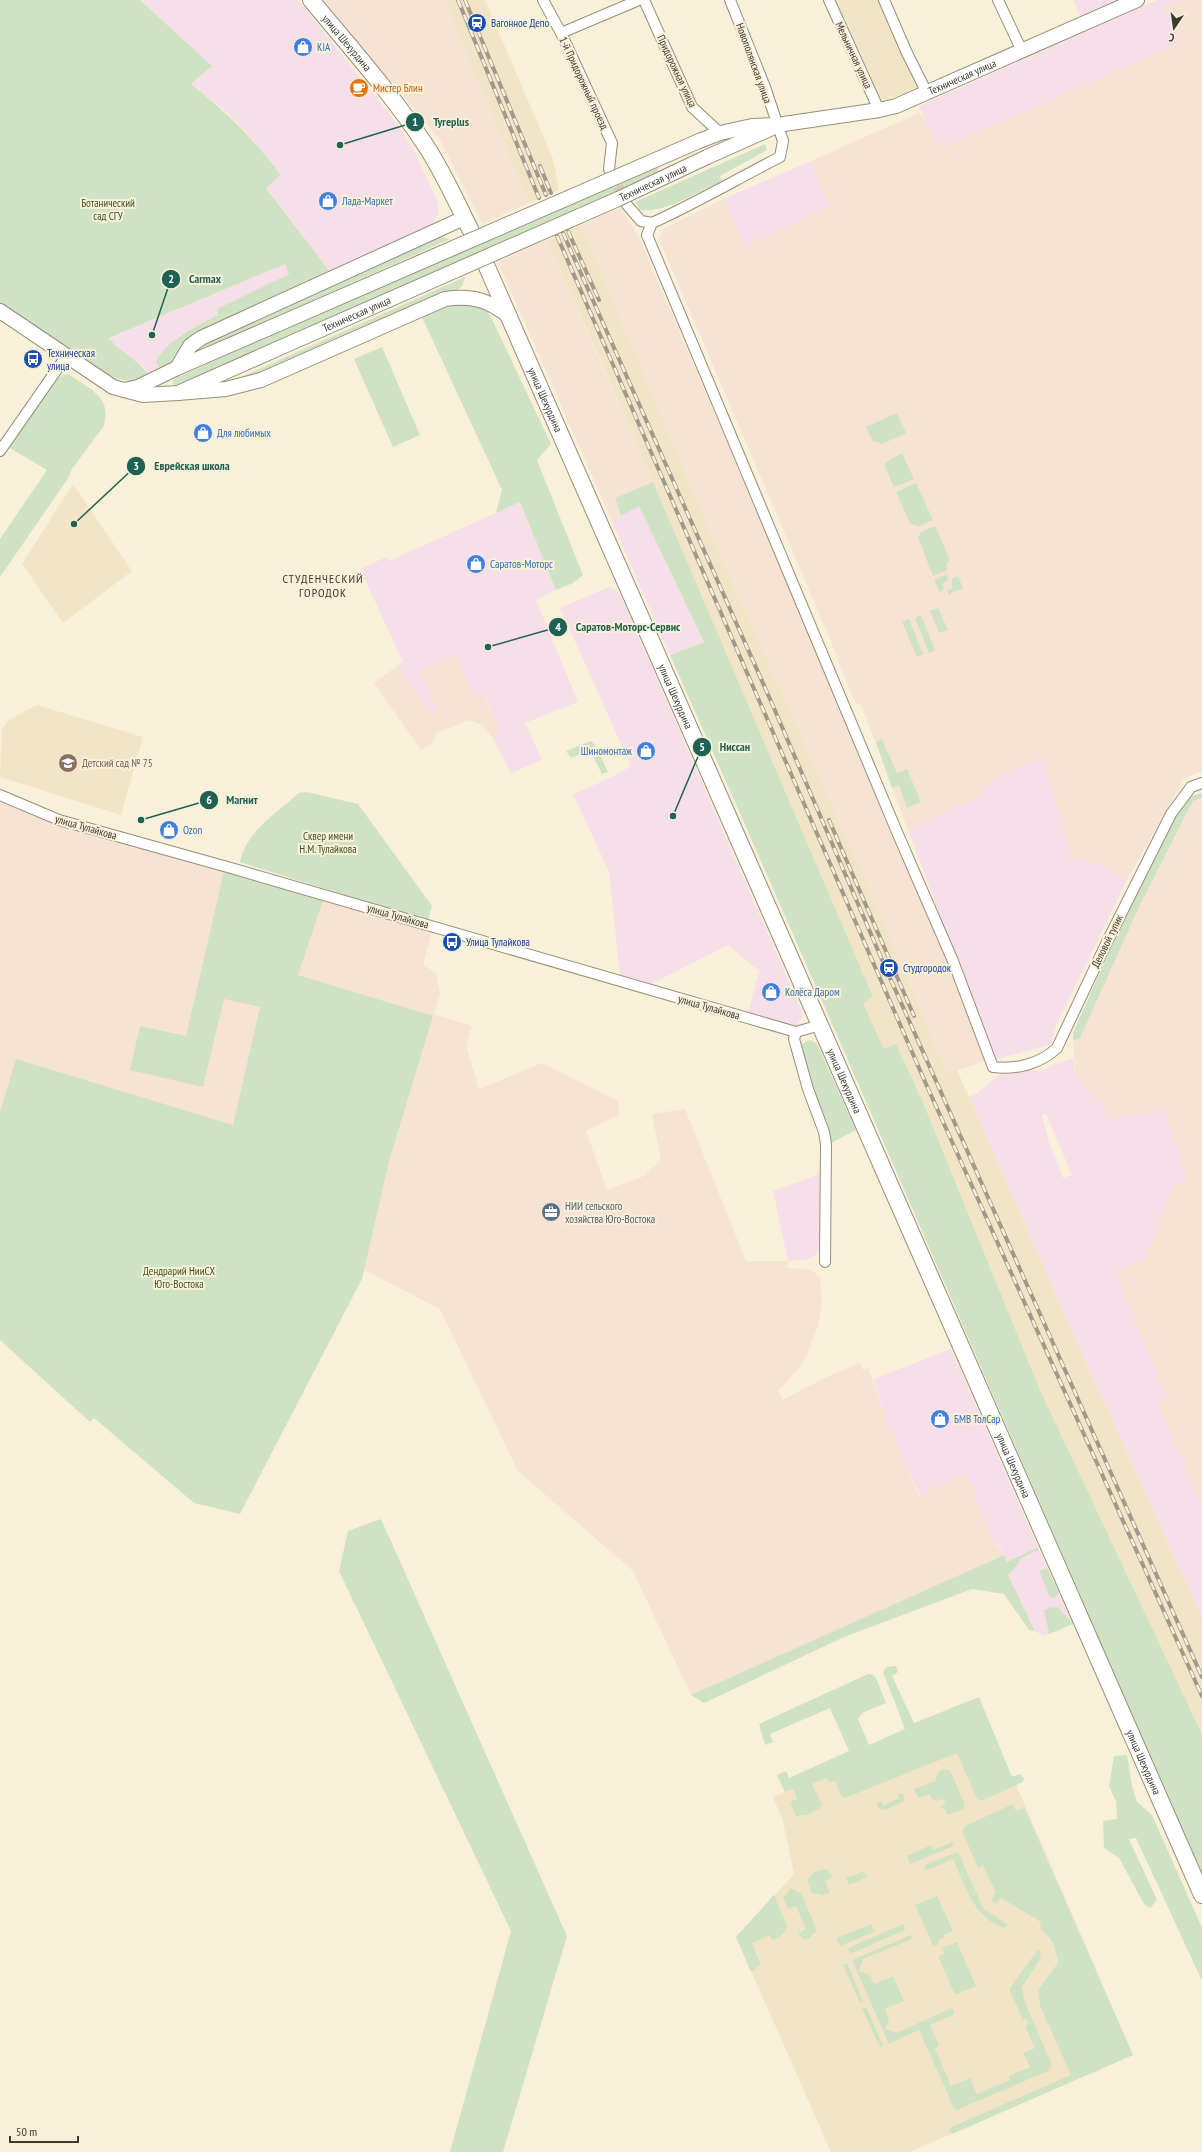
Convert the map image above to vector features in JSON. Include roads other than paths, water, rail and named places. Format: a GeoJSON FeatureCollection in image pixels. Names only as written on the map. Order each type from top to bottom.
{"type":"FeatureCollection","features":[{"type":"Feature","properties":{"kind":"main road","name":"улица Шехурдина"},"geometry":{"type":"LineString","coordinates":[[311,0],[398,107],[425,145],[467,224]]}},
{"type":"Feature","properties":{"kind":"main road","name":"Техническая улица"},"geometry":{"type":"LineString","coordinates":[[120,390],[138,387],[173,370],[699,141],[720,133],[752,126],[777,125],[879,110],[896,106],[1022,51],[1128,2]]}},
{"type":"Feature","properties":{"kind":"main road","name":"Техническая улица"},"geometry":{"type":"LineString","coordinates":[[120,390],[143,395],[175,393],[618,199],[777,125]]}},
{"type":"Feature","properties":{"kind":"main road"},"geometry":{"type":"LineString","coordinates":[[173,370],[190,346],[201,338],[467,224]]}},
{"type":"Feature","properties":{"kind":"main road","name":"улица Шехурдина"},"geometry":{"type":"LineString","coordinates":[[487,267],[1202,1895]]}},
{"type":"Feature","properties":{"kind":"main road"},"geometry":{"type":"LineString","coordinates":[[175,393],[226,389],[261,380],[445,299],[470,298],[484,300],[497,307],[510,317]]}},
{"type":"Feature","properties":{"kind":"main road"},"geometry":{"type":"LineString","coordinates":[[0,310],[120,390]]}},
{"type":"Feature","properties":{"kind":"street","name":"1-й Придорожный проезд"},"geometry":{"type":"LineString","coordinates":[[543,0],[561,33],[612,143],[609,169]]}},
{"type":"Feature","properties":{"kind":"street"},"geometry":{"type":"LineString","coordinates":[[561,33],[639,0]]}},
{"type":"Feature","properties":{"kind":"street","name":"Придорожная улица"},"geometry":{"type":"LineString","coordinates":[[644,0],[692,107],[720,133]]}},
{"type":"Feature","properties":{"kind":"street","name":"Новополянская улица"},"geometry":{"type":"LineString","coordinates":[[652,223],[700,200],[716,189],[780,157],[783,141],[730,0]]}},
{"type":"Feature","properties":{"kind":"street","name":"Мельничная улица"},"geometry":{"type":"LineString","coordinates":[[828,0],[879,110]]}},
{"type":"Feature","properties":{"kind":"street"},"geometry":{"type":"LineString","coordinates":[[884,0],[907,53],[927,93]]}},
{"type":"Feature","properties":{"kind":"street"},"geometry":{"type":"LineString","coordinates":[[998,0],[1022,51]]}},
{"type":"Feature","properties":{"kind":"street"},"geometry":{"type":"LineString","coordinates":[[627,205],[640,221],[652,223]]}},
{"type":"Feature","properties":{"kind":"street","name":"Деловой тупик"},"geometry":{"type":"LineString","coordinates":[[652,223],[647,235],[899,838],[953,961],[993,1067],[1006,1069],[1036,1062],[1047,1058],[1057,1048],[1106,944],[1171,814],[1191,787],[1202,783]]}},
{"type":"Feature","properties":{"kind":"street"},"geometry":{"type":"LineString","coordinates":[[0,451],[67,355]]}},
{"type":"Feature","properties":{"kind":"street"},"geometry":{"type":"LineString","coordinates":[[173,370],[163,378],[162,385],[165,390],[175,393]]}},
{"type":"Feature","properties":{"kind":"street","name":"улица Тулайкова"},"geometry":{"type":"LineString","coordinates":[[0,795],[60,820],[231,868],[796,1032]]}},
{"type":"Feature","properties":{"kind":"street"},"geometry":{"type":"LineString","coordinates":[[820,1024],[796,1032],[794,1039],[808,1089],[824,1132],[826,1144],[825,1262]]}},
{"type":"Feature","properties":{"kind":"tunnel"},"geometry":{"type":"LineString","coordinates":[[611,173],[626,201]]}},
{"type":"Feature","properties":{"kind":"tunnel"},"geometry":{"type":"LineString","coordinates":[[470,229],[487,267]]}},
{"type":"Feature","properties":{"kind":"railway"},"geometry":{"type":"LineString","coordinates":[[458,0],[539,198]]}},
{"type":"Feature","properties":{"kind":"railway"},"geometry":{"type":"LineString","coordinates":[[465,0],[546,195]]}},
{"type":"Feature","properties":{"kind":"railway"},"geometry":{"type":"LineString","coordinates":[[540,166],[551,193]]}},
{"type":"Feature","properties":{"kind":"railway"},"geometry":{"type":"LineString","coordinates":[[568,231],[599,300]]}},
{"type":"Feature","properties":{"kind":"railway"},"geometry":{"type":"LineString","coordinates":[[563,233],[770,699],[886,969],[1202,1677]]}},
{"type":"Feature","properties":{"kind":"railway"},"geometry":{"type":"LineString","coordinates":[[557,236],[926,1084],[1202,1696]]}},
{"type":"Feature","properties":{"kind":"railway"},"geometry":{"type":"LineString","coordinates":[[829,820],[914,1016]]}},
{"type":"Feature","properties":{"kind":"place","name":"Вагонное Депо"},"geometry":{"type":"Point","coordinates":[477,23]}},
{"type":"Feature","properties":{"kind":"place","name":"KIA"},"geometry":{"type":"Point","coordinates":[303,47]}},
{"type":"Feature","properties":{"kind":"place","name":"Мистер Блин"},"geometry":{"type":"Point","coordinates":[359,88]}},
{"type":"Feature","properties":{"kind":"place","name":"Tyreplus"},"geometry":{"type":"Point","coordinates":[340,145]}},
{"type":"Feature","properties":{"kind":"place","name":"Лада-Маркет"},"geometry":{"type":"Point","coordinates":[328,201]}},
{"type":"Feature","properties":{"kind":"place","name":"Carmax"},"geometry":{"type":"Point","coordinates":[152,335]}},
{"type":"Feature","properties":{"kind":"place","name":"Техническая улица"},"geometry":{"type":"Point","coordinates":[33,359]}},
{"type":"Feature","properties":{"kind":"place","name":"Для любимых"},"geometry":{"type":"Point","coordinates":[203,433]}},
{"type":"Feature","properties":{"kind":"place","name":"Еврейская школа"},"geometry":{"type":"Point","coordinates":[74,524]}},
{"type":"Feature","properties":{"kind":"place","name":"Саратов-Моторс"},"geometry":{"type":"Point","coordinates":[476,564]}},
{"type":"Feature","properties":{"kind":"place","name":"Саратов-Моторс-Сервис"},"geometry":{"type":"Point","coordinates":[488,647]}},
{"type":"Feature","properties":{"kind":"place","name":"Шиномонтаж"},"geometry":{"type":"Point","coordinates":[646,751]}},
{"type":"Feature","properties":{"kind":"place","name":"Детский сад № 75"},"geometry":{"type":"Point","coordinates":[68,763]}},
{"type":"Feature","properties":{"kind":"place","name":"Ниссан"},"geometry":{"type":"Point","coordinates":[673,816]}},
{"type":"Feature","properties":{"kind":"place","name":"Магнит"},"geometry":{"type":"Point","coordinates":[141,820]}},
{"type":"Feature","properties":{"kind":"place","name":"Ozon"},"geometry":{"type":"Point","coordinates":[169,830]}},
{"type":"Feature","properties":{"kind":"place","name":"Улица Тулайкова"},"geometry":{"type":"Point","coordinates":[452,942]}},
{"type":"Feature","properties":{"kind":"place","name":"Студгородок"},"geometry":{"type":"Point","coordinates":[889,968]}},
{"type":"Feature","properties":{"kind":"place","name":"Колёса Даром"},"geometry":{"type":"Point","coordinates":[771,992]}},
{"type":"Feature","properties":{"kind":"place","name":"НИИ сельского хозяйства Юго-Востока"},"geometry":{"type":"Point","coordinates":[551,1212]}},
{"type":"Feature","properties":{"kind":"place","name":"БМВ ТолСар"},"geometry":{"type":"Point","coordinates":[940,1419]}},
{"type":"Feature","properties":{"kind":"district","name":"СТУДЕНЧЕСКИЙ ГОРОДОК"},"geometry":{"type":"Point","coordinates":[323,586]}},
{"type":"Feature","properties":{"kind":"park label","name":"Ботанический сад СГУ"},"geometry":{"type":"Point","coordinates":[108,209]}},
{"type":"Feature","properties":{"kind":"park label","name":"Сквер имени Н.М. Тулайкова"},"geometry":{"type":"Point","coordinates":[328,842]}},
{"type":"Feature","properties":{"kind":"park label","name":"Дендрарий НииСХ Юго-Востока"},"geometry":{"type":"Point","coordinates":[179,1277]}}]}
